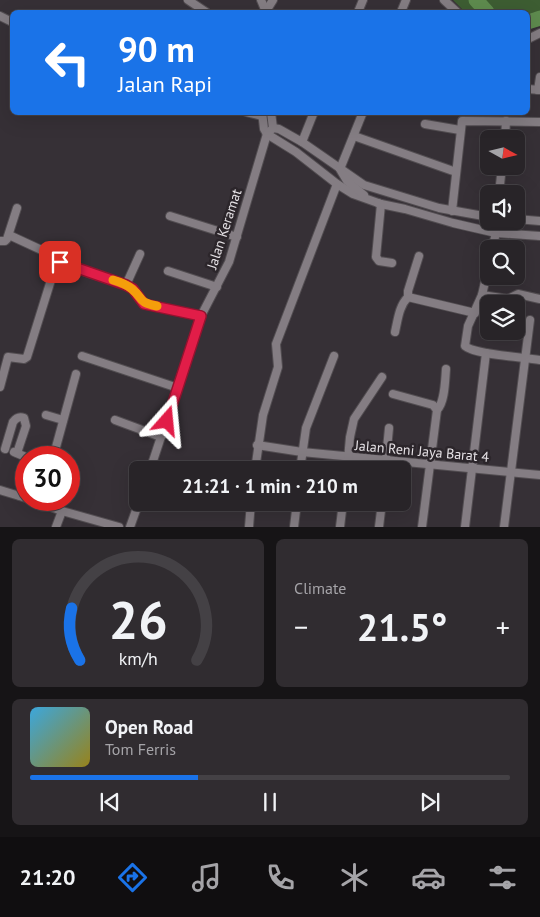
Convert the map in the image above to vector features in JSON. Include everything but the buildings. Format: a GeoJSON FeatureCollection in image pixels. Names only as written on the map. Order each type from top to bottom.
{"type":"FeatureCollection","features":[{"type":"Feature","properties":{"kind":"street"},"geometry":{"type":"LineString","coordinates":[[188,0],[203,10]]}},
{"type":"Feature","properties":{"kind":"street"},"geometry":{"type":"LineString","coordinates":[[539,90],[540,78]]}},
{"type":"Feature","properties":{"kind":"street"},"geometry":{"type":"LineString","coordinates":[[262,115],[264,128],[353,194],[439,220],[496,233],[540,236]]}},
{"type":"Feature","properties":{"kind":"street","name":"Jalan Keramat"},"geometry":{"type":"LineString","coordinates":[[153,461],[201,316],[229,262],[270,131],[272,115]]}},
{"type":"Feature","properties":{"kind":"street"},"geometry":{"type":"LineString","coordinates":[[302,142],[313,115]]}},
{"type":"Feature","properties":{"kind":"street"},"geometry":{"type":"LineString","coordinates":[[362,115],[340,169],[346,181],[360,193],[381,204]]}},
{"type":"Feature","properties":{"kind":"street"},"geometry":{"type":"LineString","coordinates":[[452,211],[460,130],[464,120],[540,122]]}},
{"type":"Feature","properties":{"kind":"street"},"geometry":{"type":"LineString","coordinates":[[505,130],[506,121]]}},
{"type":"Feature","properties":{"kind":"street"},"geometry":{"type":"LineString","coordinates":[[425,124],[460,130]]}},
{"type":"Feature","properties":{"kind":"street"},"geometry":{"type":"LineString","coordinates":[[270,131],[279,129],[302,142],[364,185],[419,203],[452,211],[480,215]]}},
{"type":"Feature","properties":{"kind":"street"},"geometry":{"type":"LineString","coordinates":[[354,136],[456,172]]}},
{"type":"Feature","properties":{"kind":"street"},"geometry":{"type":"LineString","coordinates":[[256,461],[263,415],[278,367],[276,344],[337,184]]}},
{"type":"Feature","properties":{"kind":"street"},"geometry":{"type":"LineString","coordinates":[[381,204],[376,257],[379,261],[392,263]]}},
{"type":"Feature","properties":{"kind":"street"},"geometry":{"type":"LineString","coordinates":[[0,241],[5,241],[9,235],[17,208]]}},
{"type":"Feature","properties":{"kind":"street"},"geometry":{"type":"LineString","coordinates":[[525,220],[540,221],[540,215]]}},
{"type":"Feature","properties":{"kind":"street"},"geometry":{"type":"LineString","coordinates":[[170,216],[237,237]]}},
{"type":"Feature","properties":{"kind":"street"},"geometry":{"type":"LineString","coordinates":[[494,240],[496,233]]}},
{"type":"Feature","properties":{"kind":"street"},"geometry":{"type":"LineString","coordinates":[[9,235],[50,254],[58,263],[126,285],[133,289],[144,304],[201,316]]}},
{"type":"Feature","properties":{"kind":"street"},"geometry":{"type":"LineString","coordinates":[[126,285],[140,254]]}},
{"type":"Feature","properties":{"kind":"street"},"geometry":{"type":"LineString","coordinates":[[395,332],[400,309],[402,303],[408,297],[408,291],[419,256]]}},
{"type":"Feature","properties":{"kind":"street"},"geometry":{"type":"LineString","coordinates":[[0,387],[8,357],[24,359],[27,357],[53,273],[58,263]]}},
{"type":"Feature","properties":{"kind":"street"},"geometry":{"type":"LineString","coordinates":[[168,272],[217,287]]}},
{"type":"Feature","properties":{"kind":"street"},"geometry":{"type":"LineString","coordinates":[[482,295],[484,285]]}},
{"type":"Feature","properties":{"kind":"street"},"geometry":{"type":"LineString","coordinates":[[525,296],[540,299]]}},
{"type":"Feature","properties":{"kind":"street"},"geometry":{"type":"LineString","coordinates":[[408,297],[475,313]]}},
{"type":"Feature","properties":{"kind":"street"},"geometry":{"type":"LineString","coordinates":[[480,300],[468,326],[465,346],[468,349],[540,360]]}},
{"type":"Feature","properties":{"kind":"street"},"geometry":{"type":"LineString","coordinates":[[504,527],[530,320]]}},
{"type":"Feature","properties":{"kind":"street"},"geometry":{"type":"LineString","coordinates":[[465,527],[486,353]]}},
{"type":"Feature","properties":{"kind":"street"},"geometry":{"type":"LineString","coordinates":[[82,356],[178,388]]}},
{"type":"Feature","properties":{"kind":"street"},"geometry":{"type":"LineString","coordinates":[[301,461],[306,428],[334,356]]}},
{"type":"Feature","properties":{"kind":"street"},"geometry":{"type":"LineString","coordinates":[[422,527],[437,410],[442,399],[446,370]]}},
{"type":"Feature","properties":{"kind":"street"},"geometry":{"type":"LineString","coordinates":[[56,446],[76,374]]}},
{"type":"Feature","properties":{"kind":"street"},"geometry":{"type":"LineString","coordinates":[[348,461],[354,419],[382,377]]}},
{"type":"Feature","properties":{"kind":"street"},"geometry":{"type":"LineString","coordinates":[[393,394],[433,405],[437,410]]}},
{"type":"Feature","properties":{"kind":"street"},"geometry":{"type":"LineString","coordinates":[[46,416],[63,420]]}},
{"type":"Feature","properties":{"kind":"street"},"geometry":{"type":"LineString","coordinates":[[15,452],[2,448],[13,422],[16,418],[20,417],[24,418],[26,426],[19,446]]}},
{"type":"Feature","properties":{"kind":"street"},"geometry":{"type":"LineString","coordinates":[[115,420],[161,437]]}},
{"type":"Feature","properties":{"kind":"street"},"geometry":{"type":"LineString","coordinates":[[386,461],[389,428]]}},
{"type":"Feature","properties":{"kind":"street","name":"Jalan Reni Jaya Barat 4"},"geometry":{"type":"LineString","coordinates":[[257,445],[386,461]]}},
{"type":"Feature","properties":{"kind":"street","name":"Jalan Reni Jaya Barat 4"},"geometry":{"type":"LineString","coordinates":[[411,463],[540,475]]}},
{"type":"Feature","properties":{"kind":"street"},"geometry":{"type":"LineString","coordinates":[[0,490],[15,495]]}},
{"type":"Feature","properties":{"kind":"street"},"geometry":{"type":"LineString","coordinates":[[56,527],[62,511],[119,527]]}},
{"type":"Feature","properties":{"kind":"street"},"geometry":{"type":"LineString","coordinates":[[130,527],[136,511]]}},
{"type":"Feature","properties":{"kind":"street"},"geometry":{"type":"LineString","coordinates":[[249,527],[250,511]]}},
{"type":"Feature","properties":{"kind":"street"},"geometry":{"type":"LineString","coordinates":[[294,527],[295,511]]}},
{"type":"Feature","properties":{"kind":"street"},"geometry":{"type":"LineString","coordinates":[[340,527],[342,511]]}},
{"type":"Feature","properties":{"kind":"street"},"geometry":{"type":"LineString","coordinates":[[379,527],[381,511]]}},
{"type":"Feature","properties":{"kind":"green space"},"geometry":{"type":"Polygon","coordinates":[[[453,0],[540,0],[540,11],[530,14],[530,10],[463,10],[453,0]]]}},
{"type":"Feature","properties":{"kind":"waterway"},"geometry":{"type":"LineString","coordinates":[[476,0],[485,10]]}},
{"type":"Feature","properties":{"kind":"waterway"},"geometry":{"type":"LineString","coordinates":[[530,21],[540,18]]}},
{"type":"Feature","properties":{"kind":"slow traffic"},"geometry":{"type":"LineString","coordinates":[[113,280],[133,289],[144,304],[157,306]]}},
{"type":"Feature","properties":{"kind":"route"},"geometry":{"type":"LineString","coordinates":[[60,262],[126,285],[133,289],[144,304],[201,316],[167,421]]}}]}
